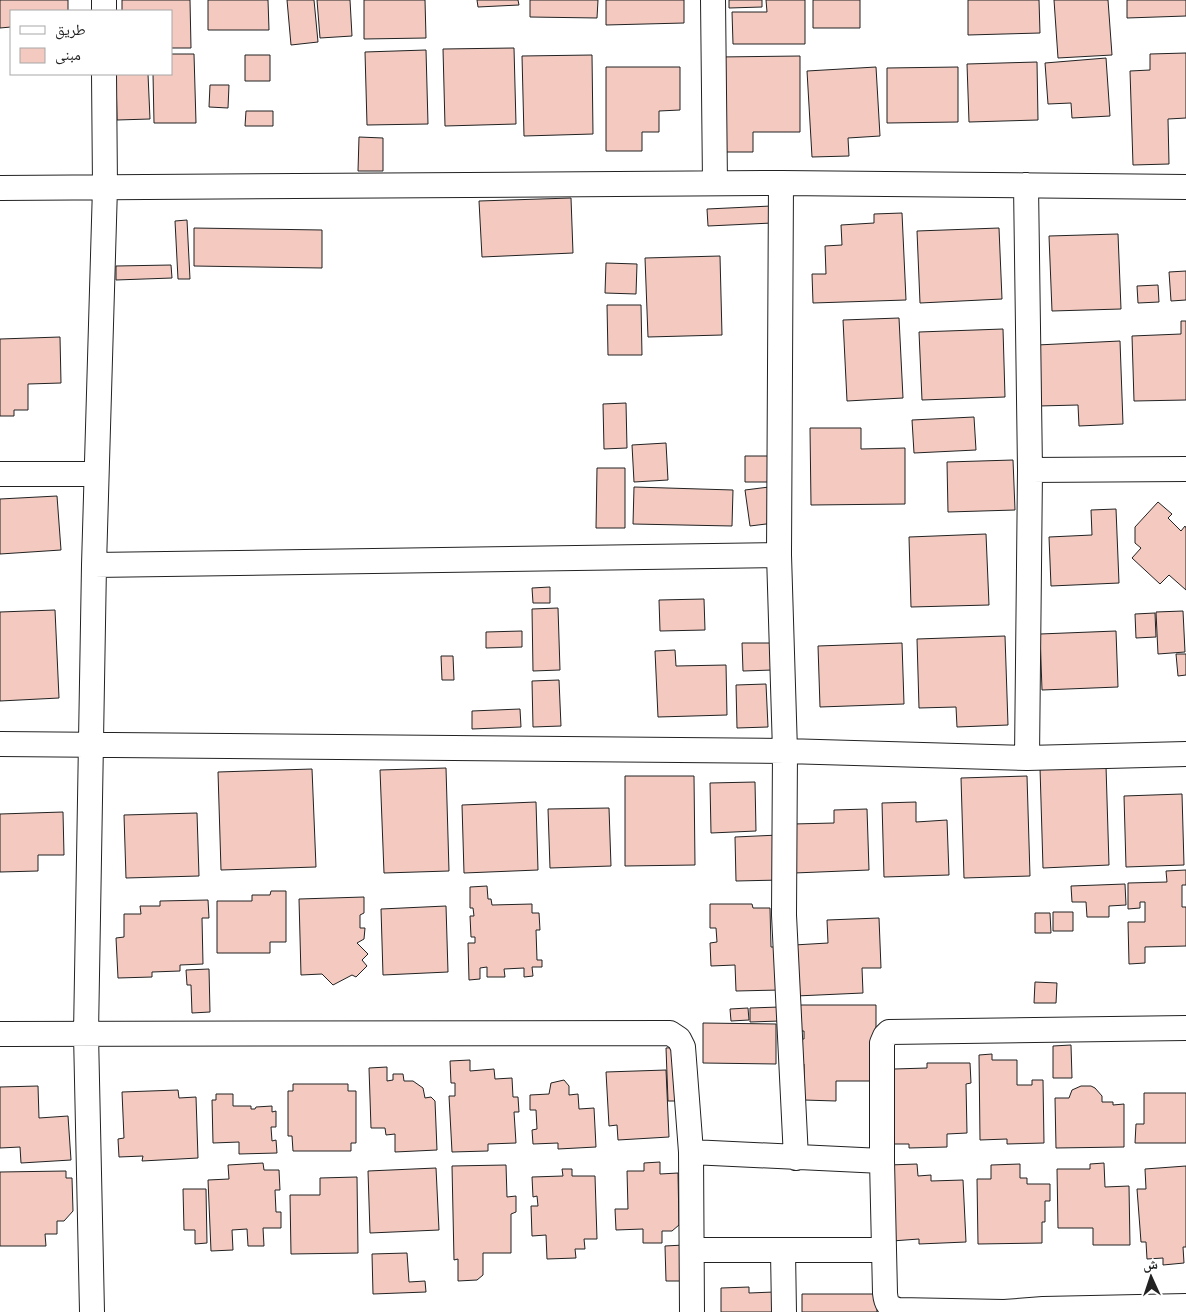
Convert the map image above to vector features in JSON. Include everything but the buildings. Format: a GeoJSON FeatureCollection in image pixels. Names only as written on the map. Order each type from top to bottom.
{"type":"FeatureCollection","features":[{"type":"Feature","properties":{"kind":"street"},"geometry":{"type":"LineString","coordinates":[[713,0],[715,183]]}},
{"type":"Feature","properties":{"kind":"street"},"geometry":{"type":"LineString","coordinates":[[92,1312],[86,1034],[96,474],[105,188],[104,75]]}},
{"type":"Feature","properties":{"kind":"street"},"geometry":{"type":"LineString","coordinates":[[0,188],[715,183],[1186,187]]}},
{"type":"Feature","properties":{"kind":"street"},"geometry":{"type":"LineString","coordinates":[[781,183],[779,555],[785,751],[784,915],[796,1158]]}},
{"type":"Feature","properties":{"kind":"street"},"geometry":{"type":"LineString","coordinates":[[1026,185],[1030,470],[1027,758]]}},
{"type":"Feature","properties":{"kind":"street"},"geometry":{"type":"LineString","coordinates":[[1030,470],[1186,469]]}},
{"type":"Feature","properties":{"kind":"street"},"geometry":{"type":"LineString","coordinates":[[0,474],[96,474]]}},
{"type":"Feature","properties":{"kind":"street"},"geometry":{"type":"LineString","coordinates":[[94,565],[779,555]]}},
{"type":"Feature","properties":{"kind":"street"},"geometry":{"type":"LineString","coordinates":[[0,744],[785,751],[1027,758],[1186,754]]}},
{"type":"Feature","properties":{"kind":"street"},"geometry":{"type":"LineString","coordinates":[[1186,1028],[890,1032],[884,1036],[882,1043],[884,1250],[886,1302],[890,1307],[898,1310],[988,1312],[1051,1308],[1186,1306]]}},
{"type":"Feature","properties":{"kind":"street"},"geometry":{"type":"LineString","coordinates":[[0,1034],[670,1033],[679,1039],[683,1048],[691,1152],[692,1312]]}},
{"type":"Feature","properties":{"kind":"street"},"geometry":{"type":"LineString","coordinates":[[691,1152],[882,1161]]}},
{"type":"Feature","properties":{"kind":"street"},"geometry":{"type":"LineString","coordinates":[[692,1250],[884,1250]]}},
{"type":"Feature","properties":{"kind":"street"},"geometry":{"type":"LineString","coordinates":[[784,1251],[784,1312]]}}]}
